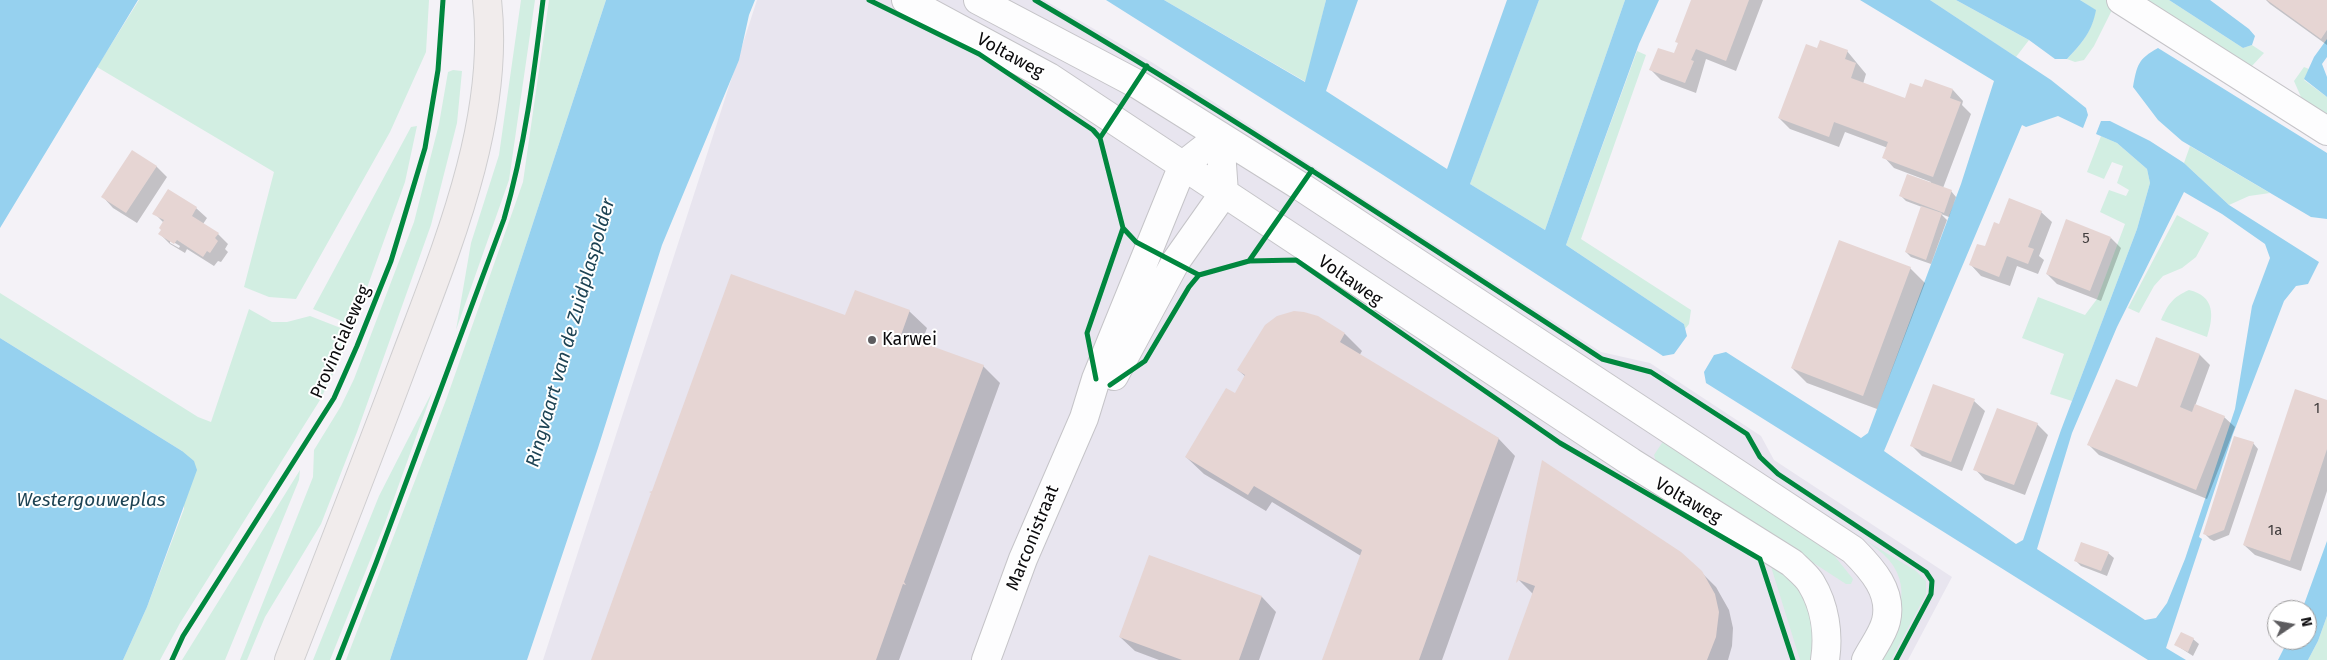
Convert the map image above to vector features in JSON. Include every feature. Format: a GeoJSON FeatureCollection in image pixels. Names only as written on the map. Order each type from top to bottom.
{"type":"FeatureCollection","features":[{"type":"Feature","properties":{"kind":"main road"},"geometry":{"type":"LineString","coordinates":[[487,0],[491,32]]}},
{"type":"Feature","properties":{"kind":"main road"},"geometry":{"type":"LineString","coordinates":[[289,660],[354,495],[456,219],[474,160],[483,109],[491,32],[502,0]]}},
{"type":"Feature","properties":{"kind":"street","name":"Voltaweg"},"geometry":{"type":"LineString","coordinates":[[906,0],[1049,77],[1631,462],[1792,563],[1811,582],[1822,609],[1827,632],[1825,660]]}},
{"type":"Feature","properties":{"kind":"street","name":"Voltaweg"},"geometry":{"type":"LineString","coordinates":[[978,0],[1137,84],[1300,186],[1853,550],[1871,568],[1885,593],[1886,621],[1866,660]]}},
{"type":"Feature","properties":{"kind":"street"},"geometry":{"type":"LineString","coordinates":[[2121,0],[2327,131]]}},
{"type":"Feature","properties":{"kind":"street","name":"Marconistraat"},"geometry":{"type":"LineString","coordinates":[[986,660],[1023,559],[1084,418],[1096,379],[1183,165],[1220,136]]}},
{"type":"Feature","properties":{"kind":"street"},"geometry":{"type":"LineString","coordinates":[[1220,136],[1224,193]]}},
{"type":"Feature","properties":{"kind":"street","name":"Marconistraat"},"geometry":{"type":"LineString","coordinates":[[1084,418],[1110,385],[1176,261],[1224,193]]}},
{"type":"Feature","properties":{"kind":"shaded area"},"geometry":{"type":"Polygon","coordinates":[[[757,0],[1044,0],[1153,63],[1601,352],[1650,363],[1761,436],[1774,460],[1952,577],[1908,660],[543,660],[757,0]]]}},
{"type":"Feature","properties":{"kind":"green space"},"geometry":{"type":"Polygon","coordinates":[[[139,0],[429,0],[426,52],[390,132],[296,299],[269,297],[244,287],[274,172],[97,67],[139,0]]]}},
{"type":"Feature","properties":{"kind":"green space"},"geometry":{"type":"Polygon","coordinates":[[[521,0],[535,0],[509,180],[456,330],[471,243],[499,155],[521,0]]]}},
{"type":"Feature","properties":{"kind":"green space"},"geometry":{"type":"Polygon","coordinates":[[[549,0],[606,0],[390,660],[346,660],[446,400],[523,182],[549,0]]]}},
{"type":"Feature","properties":{"kind":"green space"},"geometry":{"type":"Polygon","coordinates":[[[1164,0],[1326,0],[1306,82],[1164,0]]]}},
{"type":"Feature","properties":{"kind":"green space"},"geometry":{"type":"Polygon","coordinates":[[[1539,0],[1625,0],[1545,230],[1470,184],[1539,0]]]}},
{"type":"Feature","properties":{"kind":"green space"},"geometry":{"type":"Polygon","coordinates":[[[1930,0],[1956,0],[2029,40],[2016,57],[1930,0]]]}},
{"type":"Feature","properties":{"kind":"green space"},"geometry":{"type":"Polygon","coordinates":[[[2080,0],[2106,0],[2113,8],[2094,46],[2084,60],[2075,62],[2067,59],[2086,37],[2094,18],[2095,10],[2080,0]]]}},
{"type":"Feature","properties":{"kind":"green space"},"geometry":{"type":"Polygon","coordinates":[[[2139,0],[2169,0],[2243,48],[2252,45],[2264,53],[2251,67],[2139,0]]]}},
{"type":"Feature","properties":{"kind":"green space"},"geometry":{"type":"Polygon","coordinates":[[[1637,51],[1646,55],[1581,239],[1691,310],[1689,324],[1685,329],[1684,324],[1566,245],[1637,51]]]}},
{"type":"Feature","properties":{"kind":"green space"},"geometry":{"type":"Polygon","coordinates":[[[2304,67],[2309,69],[2304,80],[2327,97],[2327,116],[2301,97],[2294,81],[2304,67]]]}},
{"type":"Feature","properties":{"kind":"green space"},"geometry":{"type":"Polygon","coordinates":[[[453,70],[462,71],[457,123],[431,225],[357,432],[321,524],[265,617],[247,660],[240,660],[313,477],[314,450],[341,406],[354,379],[414,222],[439,124],[448,72],[453,70]]]}},
{"type":"Feature","properties":{"kind":"green space"},"geometry":{"type":"Polygon","coordinates":[[[417,126],[405,182],[354,324],[349,324],[313,309],[411,127],[417,126]]]}},
{"type":"Feature","properties":{"kind":"green space"},"geometry":{"type":"Polygon","coordinates":[[[2101,136],[2117,143],[2147,169],[2150,183],[2137,229],[2072,401],[2050,394],[2064,354],[2022,338],[2038,297],[2085,315],[2097,299],[2125,224],[2100,212],[2109,190],[2126,196],[2129,190],[2117,183],[2123,166],[2112,162],[2104,179],[2087,172],[2101,136]]]}},
{"type":"Feature","properties":{"kind":"green space"},"geometry":{"type":"Polygon","coordinates":[[[2190,146],[2270,193],[2249,196],[2229,205],[2184,163],[2190,146]]]}},
{"type":"Feature","properties":{"kind":"green space"},"geometry":{"type":"Polygon","coordinates":[[[2177,215],[2209,233],[2196,257],[2182,268],[2163,276],[2154,286],[2139,313],[2128,308],[2177,215]]]}},
{"type":"Feature","properties":{"kind":"green space"},"geometry":{"type":"Polygon","coordinates":[[[2189,290],[2198,293],[2208,302],[2211,322],[2207,337],[2161,320],[2172,302],[2179,295],[2189,290]]]}},
{"type":"Feature","properties":{"kind":"green space"},"geometry":{"type":"Polygon","coordinates":[[[0,293],[198,417],[211,422],[249,309],[272,322],[287,322],[310,316],[351,332],[339,362],[320,400],[180,623],[160,660],[123,660],[147,607],[184,509],[182,451],[0,338],[0,293]]]}},
{"type":"Feature","properties":{"kind":"green space"},"geometry":{"type":"Polygon","coordinates":[[[433,390],[385,523],[330,660],[313,660],[379,496],[433,390]]]}},
{"type":"Feature","properties":{"kind":"green space"},"geometry":{"type":"Polygon","coordinates":[[[1664,440],[1821,539],[1853,579],[1851,584],[1846,584],[1656,461],[1654,455],[1664,440]]]}},
{"type":"Feature","properties":{"kind":"green space"},"geometry":{"type":"Polygon","coordinates":[[[300,470],[299,480],[225,660],[182,660],[300,470]]]}},
{"type":"Feature","properties":{"kind":"green space"},"geometry":{"type":"Polygon","coordinates":[[[1865,540],[1916,571],[1926,581],[1926,594],[1891,660],[1878,660],[1890,636],[1899,610],[1901,585],[1897,572],[1889,560],[1865,540]]]}},
{"type":"Feature","properties":{"kind":"green space"},"geometry":{"type":"Polygon","coordinates":[[[1768,557],[1792,580],[1807,605],[1811,623],[1813,660],[1800,660],[1768,557]]]}},
{"type":"Feature","properties":{"kind":"green space"},"geometry":{"type":"Polygon","coordinates":[[[2327,616],[2327,660],[2308,660],[2313,650],[2317,650],[2318,641],[2327,616]]]}},
{"type":"Feature","properties":{"kind":"water"},"geometry":{"type":"Polygon","coordinates":[[[0,0],[138,0],[0,228],[0,0]]]}},
{"type":"Feature","properties":{"kind":"water","name":"Ringvaart van de Zuidplaspolder"},"geometry":{"type":"Polygon","coordinates":[[[606,0],[755,0],[749,15],[739,60],[662,245],[598,448],[527,660],[390,660],[606,0]]]}},
{"type":"Feature","properties":{"kind":"water"},"geometry":{"type":"Polygon","coordinates":[[[1106,0],[1164,0],[1305,82],[1326,0],[1358,0],[1326,91],[1447,169],[1507,0],[1539,0],[1470,184],[1545,230],[1625,0],[1659,0],[1639,44],[1566,245],[1684,324],[1687,336],[1674,354],[1663,356],[1380,173],[1106,0]]]}},
{"type":"Feature","properties":{"kind":"water"},"geometry":{"type":"Polygon","coordinates":[[[1860,0],[1930,0],[2051,80],[2086,108],[2088,115],[2083,128],[2058,116],[2026,127],[2022,125],[1884,451],[2016,544],[2023,540],[2061,430],[2137,229],[2150,183],[2147,169],[2117,143],[2096,134],[2101,121],[2110,121],[2150,141],[2184,163],[2229,205],[2319,262],[2308,284],[2296,286],[2284,301],[2233,434],[2199,537],[2202,539],[2166,648],[2186,660],[2148,660],[1706,383],[1704,372],[1714,355],[1726,352],[1861,438],[1868,433],[1961,184],[1994,81],[1860,0]],[[2184,192],[2117,327],[2072,433],[2037,549],[2145,620],[2156,618],[2167,603],[2185,559],[2235,409],[2252,306],[2270,258],[2265,244],[2222,214],[2184,192]]]}},
{"type":"Feature","properties":{"kind":"water"},"geometry":{"type":"Polygon","coordinates":[[[1956,0],[2080,0],[2096,10],[2086,37],[2077,48],[2067,59],[2055,59],[2029,40],[1956,0]]]}},
{"type":"Feature","properties":{"kind":"water"},"geometry":{"type":"Polygon","coordinates":[[[2169,0],[2210,0],[2249,29],[2255,36],[2252,45],[2243,48],[2169,0]]]}},
{"type":"Feature","properties":{"kind":"water"},"geometry":{"type":"Polygon","coordinates":[[[2327,39],[2327,57],[2322,64],[2327,77],[2327,97],[2304,79],[2314,57],[2327,39]]]}},
{"type":"Feature","properties":{"kind":"water"},"geometry":{"type":"Polygon","coordinates":[[[2158,48],[2327,153],[2327,219],[2311,217],[2182,141],[2158,120],[2133,87],[2142,59],[2158,48]]]}},
{"type":"Feature","properties":{"kind":"water","name":"Westergouweplas"},"geometry":{"type":"Polygon","coordinates":[[[0,338],[182,451],[194,461],[197,470],[147,607],[123,660],[0,660],[0,338]]]}},
{"type":"Feature","properties":{"kind":"water"},"geometry":{"type":"Polygon","coordinates":[[[2327,541],[2327,616],[2317,643],[2317,600],[2306,600],[2327,541]]]}},
{"type":"Feature","properties":{"kind":"water"},"geometry":{"type":"Polygon","coordinates":[[[2283,650],[2313,650],[2308,660],[2278,660],[2283,650]]]}},
{"type":"Feature","properties":{"kind":"building"},"geometry":{"type":"Polygon","coordinates":[[[1691,0],[1749,0],[1726,61],[1696,49],[1691,60],[1694,61],[1685,83],[1649,70],[1658,48],[1674,53],[1678,43],[1675,42],[1691,0]]]}},
{"type":"Feature","properties":{"kind":"building"},"geometry":{"type":"Polygon","coordinates":[[[2267,0],[2327,0],[2327,30],[2321,39],[2267,0]]]}},
{"type":"Feature","properties":{"kind":"building"},"geometry":{"type":"Polygon","coordinates":[[[1820,40],[1848,50],[1845,59],[1856,63],[1851,78],[1905,98],[1910,83],[1922,87],[1925,79],[1953,89],[1950,98],[1961,102],[1933,177],[1882,158],[1888,142],[1834,122],[1829,137],[1778,118],[1806,44],[1817,48],[1820,40]]]}},
{"type":"Feature","properties":{"kind":"building"},"geometry":{"type":"Polygon","coordinates":[[[132,150],[157,166],[126,213],[101,197],[132,150]]]}},
{"type":"Feature","properties":{"kind":"building"},"geometry":{"type":"Polygon","coordinates":[[[1907,174],[1952,190],[1944,213],[1899,196],[1907,174]]]}},
{"type":"Feature","properties":{"kind":"building"},"geometry":{"type":"Polygon","coordinates":[[[168,189],[197,207],[192,216],[219,233],[215,238],[218,241],[210,253],[207,251],[203,257],[177,240],[174,244],[158,234],[164,220],[152,214],[168,189]]]}},
{"type":"Feature","properties":{"kind":"building"},"geometry":{"type":"Polygon","coordinates":[[[2009,198],[2042,211],[2028,247],[2034,249],[2028,264],[2007,256],[1999,277],[1969,265],[1977,244],[1985,246],[1994,222],[1999,224],[2009,198]]]}},
{"type":"Feature","properties":{"kind":"building"},"geometry":{"type":"Polygon","coordinates":[[[1921,206],[1942,213],[1926,260],[1905,252],[1921,206]]]}},
{"type":"Feature","properties":{"kind":"building"},"geometry":{"type":"Polygon","coordinates":[[[2066,219],[2111,237],[2090,291],[2046,274],[2066,219]]]}},
{"type":"Feature","properties":{"kind":"building"},"geometry":{"type":"Polygon","coordinates":[[[1839,240],[1911,267],[1863,396],[1791,368],[1839,240]]]}},
{"type":"Feature","properties":{"kind":"building"},"geometry":{"type":"Polygon","coordinates":[[[731,274],[845,315],[855,290],[910,310],[901,335],[984,365],[904,582],[906,585],[903,584],[876,660],[591,660],[651,493],[649,492],[652,491],[731,274]]]}},
{"type":"Feature","properties":{"kind":"building"},"geometry":{"type":"Polygon","coordinates":[[[1294,311],[1318,316],[1345,333],[1340,342],[1499,438],[1419,660],[1322,660],[1362,550],[1254,486],[1248,495],[1185,457],[1226,388],[1235,393],[1245,375],[1237,370],[1265,325],[1277,316],[1294,311]]]}},
{"type":"Feature","properties":{"kind":"building"},"geometry":{"type":"Polygon","coordinates":[[[2156,337],[2200,354],[2180,407],[2192,412],[2195,404],[2225,416],[2196,490],[2087,445],[2116,379],[2137,387],[2156,337]]]}},
{"type":"Feature","properties":{"kind":"building"},"geometry":{"type":"Polygon","coordinates":[[[1933,384],[1975,399],[1951,462],[1910,446],[1933,384]]]}},
{"type":"Feature","properties":{"kind":"building"},"geometry":{"type":"Polygon","coordinates":[[[2295,389],[2327,400],[2327,449],[2290,561],[2243,545],[2295,389]]]}},
{"type":"Feature","properties":{"kind":"building"},"geometry":{"type":"Polygon","coordinates":[[[1997,408],[2038,423],[2014,485],[1973,470],[1997,408]]]}},
{"type":"Feature","properties":{"kind":"building"},"geometry":{"type":"Polygon","coordinates":[[[2234,436],[2254,442],[2224,530],[2209,536],[2203,534],[2234,436]]]}},
{"type":"Feature","properties":{"kind":"building"},"geometry":{"type":"Polygon","coordinates":[[[1542,460],[1681,552],[1702,571],[1715,594],[1719,612],[1716,637],[1707,660],[1508,660],[1535,586],[1519,580],[1516,583],[1542,460]]]}},
{"type":"Feature","properties":{"kind":"building"},"geometry":{"type":"Polygon","coordinates":[[[2081,542],[2109,552],[2101,571],[2074,561],[2081,542]]]}},
{"type":"Feature","properties":{"kind":"building"},"geometry":{"type":"Polygon","coordinates":[[[1149,555],[1262,596],[1239,660],[1182,660],[1119,637],[1149,555]]]}},
{"type":"Feature","properties":{"kind":"building"},"geometry":{"type":"Polygon","coordinates":[[[2181,632],[2194,638],[2188,652],[2174,645],[2181,632]]]}},
{"type":"Feature","properties":{"kind":"cycle path","name":"Provincialeweg"},"geometry":{"type":"LineString","coordinates":[[172,660],[183,636],[334,398],[357,346],[391,261],[425,148],[438,70],[443,0]]}},
{"type":"Feature","properties":{"kind":"cycle path"},"geometry":{"type":"LineString","coordinates":[[338,660],[504,219],[523,138],[543,0]]}},
{"type":"Feature","properties":{"kind":"cycle path"},"geometry":{"type":"LineString","coordinates":[[869,0],[979,54],[1093,130],[1100,138],[1123,228],[1136,242],[1199,275],[1249,261],[1296,260],[1560,443],[1760,559],[1793,660]]}},
{"type":"Feature","properties":{"kind":"cycle path"},"geometry":{"type":"LineString","coordinates":[[1035,0],[1250,131],[1602,359],[1651,372],[1747,434],[1760,457],[1778,474],[1926,572],[1932,581],[1931,594],[1896,660]]}},
{"type":"Feature","properties":{"kind":"cycle path"},"geometry":{"type":"LineString","coordinates":[[1100,138],[1147,66]]}},
{"type":"Feature","properties":{"kind":"cycle path"},"geometry":{"type":"LineString","coordinates":[[1249,261],[1312,170]]}},
{"type":"Feature","properties":{"kind":"cycle path"},"geometry":{"type":"LineString","coordinates":[[1096,379],[1087,333],[1123,228]]}},
{"type":"Feature","properties":{"kind":"cycle path"},"geometry":{"type":"LineString","coordinates":[[1110,385],[1145,361],[1189,287],[1199,275]]}},
{"type":"Feature","properties":{"kind":"place","name":"Karwei"},"geometry":{"type":"Point","coordinates":[872,340]}}]}
